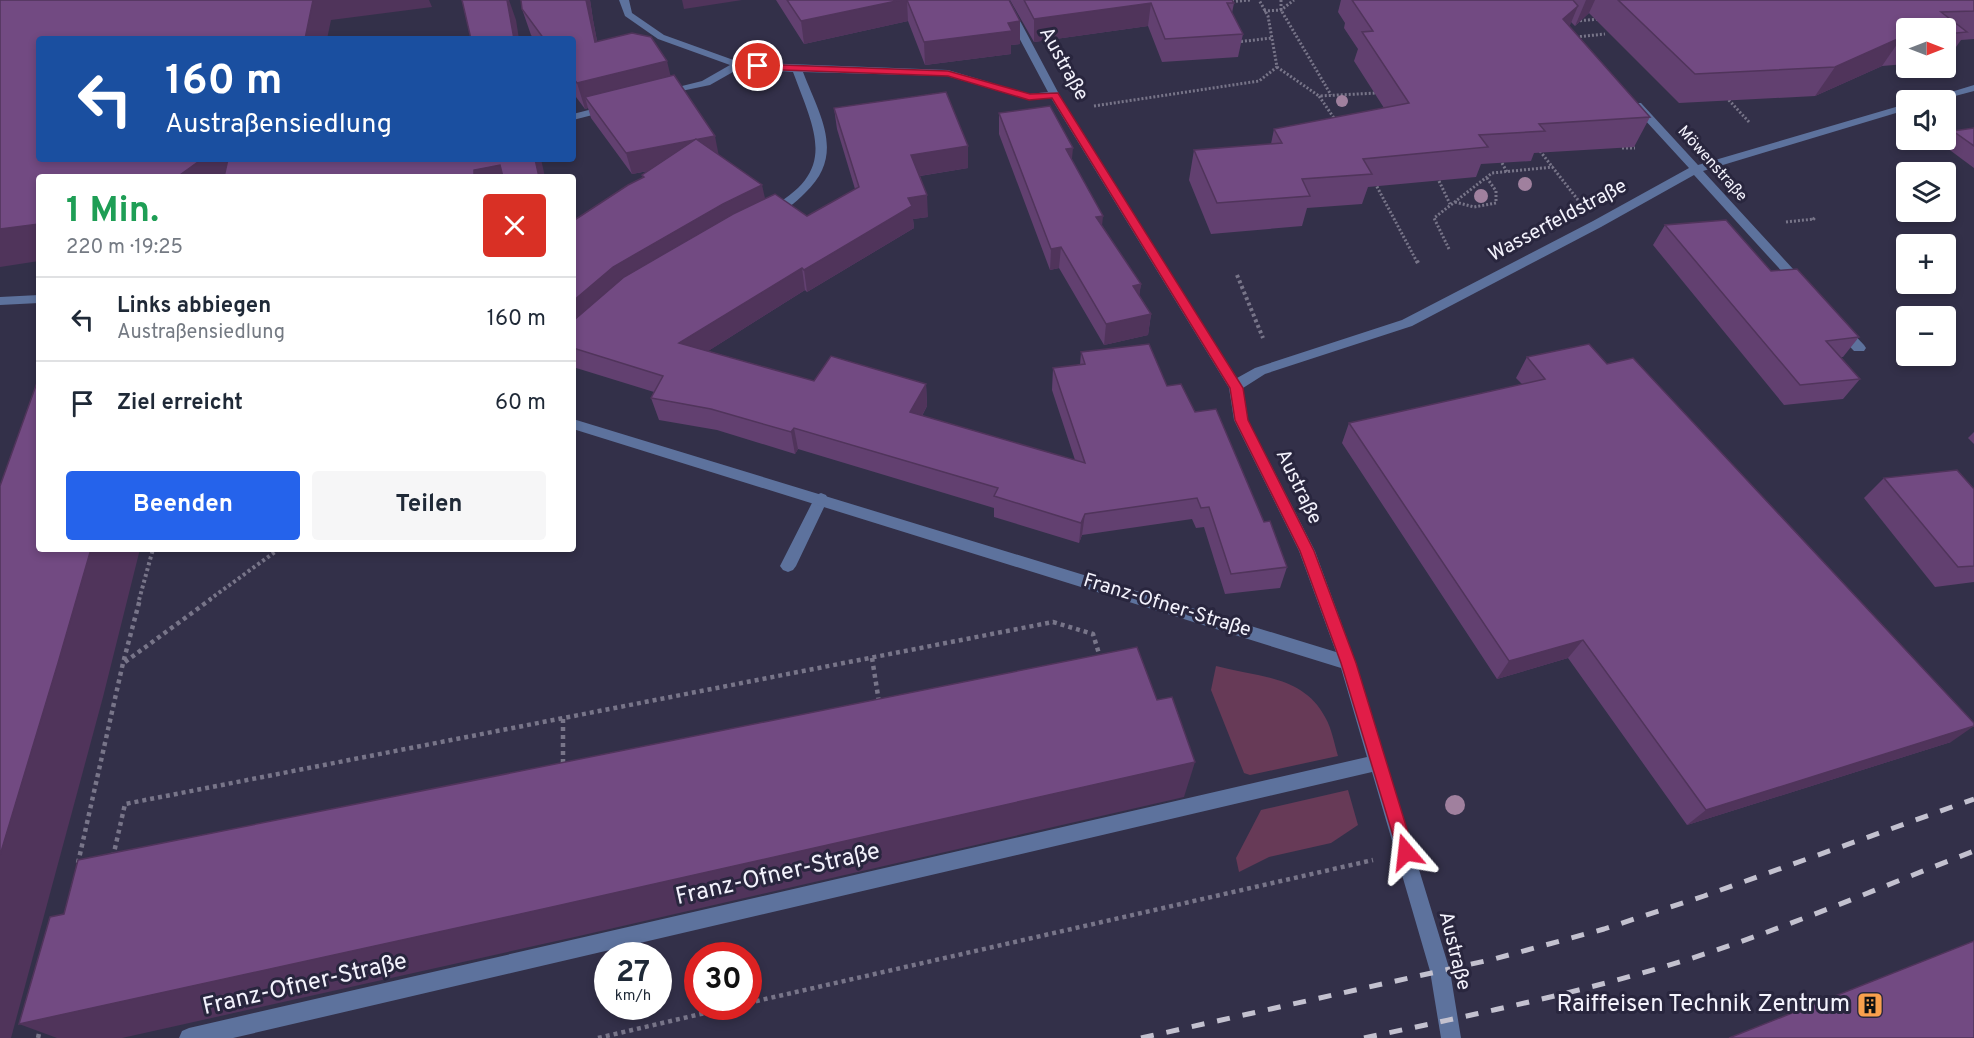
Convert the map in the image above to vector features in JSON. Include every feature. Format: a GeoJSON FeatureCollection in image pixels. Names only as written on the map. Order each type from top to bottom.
{"type":"FeatureCollection","features":[{"type":"Feature","properties":{"kind":"street"},"geometry":{"type":"LineString","coordinates":[[624,0],[628,14],[661,37],[738,65],[948,73],[1029,97],[1059,103]]}},
{"type":"Feature","properties":{"kind":"street","name":"Austraße"},"geometry":{"type":"LineString","coordinates":[[1004,0],[1059,103],[1236,388],[1241,420],[1307,551],[1348,663],[1406,852],[1440,971],[1451,1038]]}},
{"type":"Feature","properties":{"kind":"street"},"geometry":{"type":"LineString","coordinates":[[650,97],[706,83],[738,65]]}},
{"type":"Feature","properties":{"kind":"street"},"geometry":{"type":"LineString","coordinates":[[759,219],[776,210],[806,188],[822,160],[820,132],[797,69]]}},
{"type":"Feature","properties":{"kind":"street"},"geometry":{"type":"LineString","coordinates":[[1956,93],[1974,88]]}},
{"type":"Feature","properties":{"kind":"street","name":"Möwenstraße"},"geometry":{"type":"LineString","coordinates":[[1629,96],[1811,296]]}},
{"type":"Feature","properties":{"kind":"street"},"geometry":{"type":"LineString","coordinates":[[576,116],[617,106]]}},
{"type":"Feature","properties":{"kind":"street","name":"Wasserfeldstraße"},"geometry":{"type":"LineString","coordinates":[[1236,388],[1240,382],[1277,366],[1407,323],[1597,224],[1694,170],[1896,110]]}},
{"type":"Feature","properties":{"kind":"street"},"geometry":{"type":"LineString","coordinates":[[0,302],[36,299]]}},
{"type":"Feature","properties":{"kind":"street"},"geometry":{"type":"LineString","coordinates":[[1835,322],[1859,348]]}},
{"type":"Feature","properties":{"kind":"street","name":"Franz-Ofner-Straße"},"geometry":{"type":"LineString","coordinates":[[576,424],[1348,663]]}},
{"type":"Feature","properties":{"kind":"street"},"geometry":{"type":"LineString","coordinates":[[788,566],[821,499]]}},
{"type":"Feature","properties":{"kind":"street","name":"Franz-Ofner-Straße"},"geometry":{"type":"LineString","coordinates":[[189,1038],[1378,762]]}},
{"type":"Feature","properties":{"kind":"path"},"geometry":{"type":"LineString","coordinates":[[1219,3],[1250,0]]}},
{"type":"Feature","properties":{"kind":"path"},"geometry":{"type":"LineString","coordinates":[[1259,0],[1272,38],[1277,67],[1319,96],[1338,124]]}},
{"type":"Feature","properties":{"kind":"path"},"geometry":{"type":"LineString","coordinates":[[1281,0],[1281,10],[1331,95]]}},
{"type":"Feature","properties":{"kind":"path"},"geometry":{"type":"LineString","coordinates":[[1264,11],[1281,10],[1294,0]]}},
{"type":"Feature","properties":{"kind":"path"},"geometry":{"type":"LineString","coordinates":[[1575,21],[1600,19]]}},
{"type":"Feature","properties":{"kind":"path"},"geometry":{"type":"LineString","coordinates":[[1576,36],[1605,34]]}},
{"type":"Feature","properties":{"kind":"path"},"geometry":{"type":"LineString","coordinates":[[1231,42],[1272,38]]}},
{"type":"Feature","properties":{"kind":"path"},"geometry":{"type":"LineString","coordinates":[[1059,103],[1259,81],[1277,67]]}},
{"type":"Feature","properties":{"kind":"path"},"geometry":{"type":"LineString","coordinates":[[1719,90],[1749,122]]}},
{"type":"Feature","properties":{"kind":"path"},"geometry":{"type":"LineString","coordinates":[[1319,96],[1385,93]]}},
{"type":"Feature","properties":{"kind":"path"},"geometry":{"type":"LineString","coordinates":[[1540,150],[1597,224]]}},
{"type":"Feature","properties":{"kind":"path"},"geometry":{"type":"LineString","coordinates":[[1502,163],[1507,172]]}},
{"type":"Feature","properties":{"kind":"path"},"geometry":{"type":"LineString","coordinates":[[1449,249],[1434,218],[1450,204],[1492,173],[1553,167]]}},
{"type":"Feature","properties":{"kind":"path"},"geometry":{"type":"LineString","coordinates":[[1454,202],[1474,207],[1496,203],[1496,191],[1486,177]]}},
{"type":"Feature","properties":{"kind":"path"},"geometry":{"type":"LineString","coordinates":[[1439,181],[1450,204]]}},
{"type":"Feature","properties":{"kind":"path"},"geometry":{"type":"LineString","coordinates":[[1375,182],[1418,263]]}},
{"type":"Feature","properties":{"kind":"path"},"geometry":{"type":"LineString","coordinates":[[1237,275],[1277,366]]}},
{"type":"Feature","properties":{"kind":"path"},"geometry":{"type":"LineString","coordinates":[[77,868],[123,663],[152,552]]}},
{"type":"Feature","properties":{"kind":"path"},"geometry":{"type":"LineString","coordinates":[[123,663],[275,552]]}},
{"type":"Feature","properties":{"kind":"path"},"geometry":{"type":"LineString","coordinates":[[112,860],[125,804],[1053,622],[1093,634],[1102,667]]}},
{"type":"Feature","properties":{"kind":"path"},"geometry":{"type":"LineString","coordinates":[[872,658],[881,714]]}},
{"type":"Feature","properties":{"kind":"path"},"geometry":{"type":"LineString","coordinates":[[563,719],[563,778]]}},
{"type":"Feature","properties":{"kind":"path"},"geometry":{"type":"LineString","coordinates":[[762,1001],[1406,852]]}},
{"type":"Feature","properties":{"kind":"path"},"geometry":{"type":"LineString","coordinates":[[598,1038],[684,1018]]}},
{"type":"Feature","properties":{"kind":"path"},"geometry":{"type":"LineString","coordinates":[[38,1038],[41,1027]]}},
{"type":"Feature","properties":{"kind":"shaded area"},"geometry":{"type":"Polygon","coordinates":[[[1216,666],[1277,680],[1304,693],[1316,703],[1325,717],[1338,756],[1250,775],[1244,773],[1211,690],[1216,666]]]}},
{"type":"Feature","properties":{"kind":"shaded area"},"geometry":{"type":"Polygon","coordinates":[[[1348,790],[1358,825],[1331,843],[1269,857],[1239,872],[1236,858],[1261,810],[1348,790]]]}},
{"type":"Feature","properties":{"kind":"building"},"geometry":{"type":"Polygon","coordinates":[[[0,0],[313,0],[306,36],[36,36],[36,162],[198,162],[181,174],[36,174],[36,224],[0,229],[0,0]]]}},
{"type":"Feature","properties":{"kind":"building"},"geometry":{"type":"Polygon","coordinates":[[[462,0],[507,0],[513,36],[470,36],[462,0]]]}},
{"type":"Feature","properties":{"kind":"building"},"geometry":{"type":"Polygon","coordinates":[[[521,0],[586,0],[595,42],[632,33],[651,37],[667,61],[577,83],[576,36],[542,36],[522,9],[521,0]]]}},
{"type":"Feature","properties":{"kind":"building"},"geometry":{"type":"Polygon","coordinates":[[[787,0],[901,0],[801,21],[787,0]]]}},
{"type":"Feature","properties":{"kind":"building"},"geometry":{"type":"Polygon","coordinates":[[[907,0],[1009,0],[1020,21],[1008,23],[1012,31],[924,42],[907,0]]]}},
{"type":"Feature","properties":{"kind":"building"},"geometry":{"type":"Polygon","coordinates":[[[1024,0],[1232,0],[1234,3],[1227,3],[1243,34],[1165,39],[1151,3],[1034,19],[1024,0]]]}},
{"type":"Feature","properties":{"kind":"building"},"geometry":{"type":"Polygon","coordinates":[[[1352,0],[1573,0],[1578,6],[1563,19],[1650,117],[1539,124],[1545,131],[1479,135],[1488,147],[1363,159],[1372,174],[1302,179],[1310,196],[1217,203],[1194,150],[1282,143],[1274,129],[1409,103],[1362,32],[1373,31],[1352,0]]]}},
{"type":"Feature","properties":{"kind":"building"},"geometry":{"type":"Polygon","coordinates":[[[1618,0],[1974,0],[1974,11],[1941,12],[1949,18],[1896,18],[1896,40],[1835,67],[1695,74],[1618,0]]]}},
{"type":"Feature","properties":{"kind":"building"},"geometry":{"type":"Polygon","coordinates":[[[1956,24],[1967,32],[1956,33],[1956,24]]]}},
{"type":"Feature","properties":{"kind":"building"},"geometry":{"type":"Polygon","coordinates":[[[674,75],[715,136],[626,153],[585,97],[674,75]]]}},
{"type":"Feature","properties":{"kind":"building"},"geometry":{"type":"Polygon","coordinates":[[[946,92],[968,146],[911,155],[927,195],[908,198],[912,206],[804,270],[802,268],[679,343],[814,381],[831,356],[926,384],[910,412],[1085,463],[1053,368],[1085,364],[1081,352],[1149,344],[1167,386],[1181,384],[1195,412],[1216,409],[1264,522],[1270,521],[1287,567],[1231,574],[1209,507],[1201,508],[1197,498],[1085,514],[1081,523],[994,496],[998,488],[794,428],[791,432],[711,409],[651,398],[663,376],[576,349],[576,318],[624,277],[733,214],[775,194],[807,216],[859,187],[834,108],[946,92]]]}},
{"type":"Feature","properties":{"kind":"building"},"geometry":{"type":"Polygon","coordinates":[[[1050,106],[1073,148],[1066,149],[1103,216],[1096,217],[1141,284],[1133,286],[1151,314],[1106,324],[1061,247],[1051,249],[999,113],[1050,106]]]}},
{"type":"Feature","properties":{"kind":"building"},"geometry":{"type":"Polygon","coordinates":[[[1974,128],[1974,146],[1956,133],[1956,131],[1974,128]]]}},
{"type":"Feature","properties":{"kind":"building"},"geometry":{"type":"Polygon","coordinates":[[[696,139],[762,185],[723,204],[613,267],[576,298],[576,219],[644,177],[642,175],[696,139]]]}},
{"type":"Feature","properties":{"kind":"building"},"geometry":{"type":"Polygon","coordinates":[[[227,162],[536,162],[538,174],[502,174],[500,165],[474,170],[474,174],[225,174],[227,162]]]}},
{"type":"Feature","properties":{"kind":"building"},"geometry":{"type":"Polygon","coordinates":[[[1726,220],[1771,271],[1797,269],[1859,337],[1826,341],[1860,379],[1800,385],[1665,225],[1726,220]]]}},
{"type":"Feature","properties":{"kind":"building"},"geometry":{"type":"Polygon","coordinates":[[[1589,344],[1607,364],[1633,358],[1974,723],[1974,726],[1706,810],[1583,640],[1509,661],[1349,423],[1545,379],[1527,357],[1589,344]]]}},
{"type":"Feature","properties":{"kind":"building"},"geometry":{"type":"Polygon","coordinates":[[[36,385],[36,552],[90,552],[0,855],[0,486],[36,385]]]}},
{"type":"Feature","properties":{"kind":"building"},"geometry":{"type":"Polygon","coordinates":[[[1957,470],[1974,489],[1974,566],[1958,567],[1884,478],[1957,470]]]}},
{"type":"Feature","properties":{"kind":"building"},"geometry":{"type":"Polygon","coordinates":[[[1137,647],[1157,700],[1172,697],[1195,762],[19,1024],[50,917],[64,914],[78,860],[1137,647]]]}},
{"type":"Feature","properties":{"kind":"building"},"geometry":{"type":"Polygon","coordinates":[[[1974,941],[1974,1038],[1729,1038],[1974,941]]]}},
{"type":"Feature","properties":{"kind":"railway"},"geometry":{"type":"LineString","coordinates":[[1141,1038],[1494,959],[1604,929],[1704,896],[1974,799]]}},
{"type":"Feature","properties":{"kind":"railway"},"geometry":{"type":"LineString","coordinates":[[1364,1038],[1566,993],[1686,960],[1795,922],[1974,851]]}},
{"type":"Feature","properties":{"kind":"place","name":"Raiffeisen Technik Zentrum"},"geometry":{"type":"Point","coordinates":[1870,1005]}},
{"type":"Feature","properties":{"kind":"route"},"geometry":{"type":"LineString","coordinates":[[758,66],[948,73],[1029,97],[1055,95],[1236,388],[1241,420],[1307,551],[1348,663],[1406,852]]}}]}
